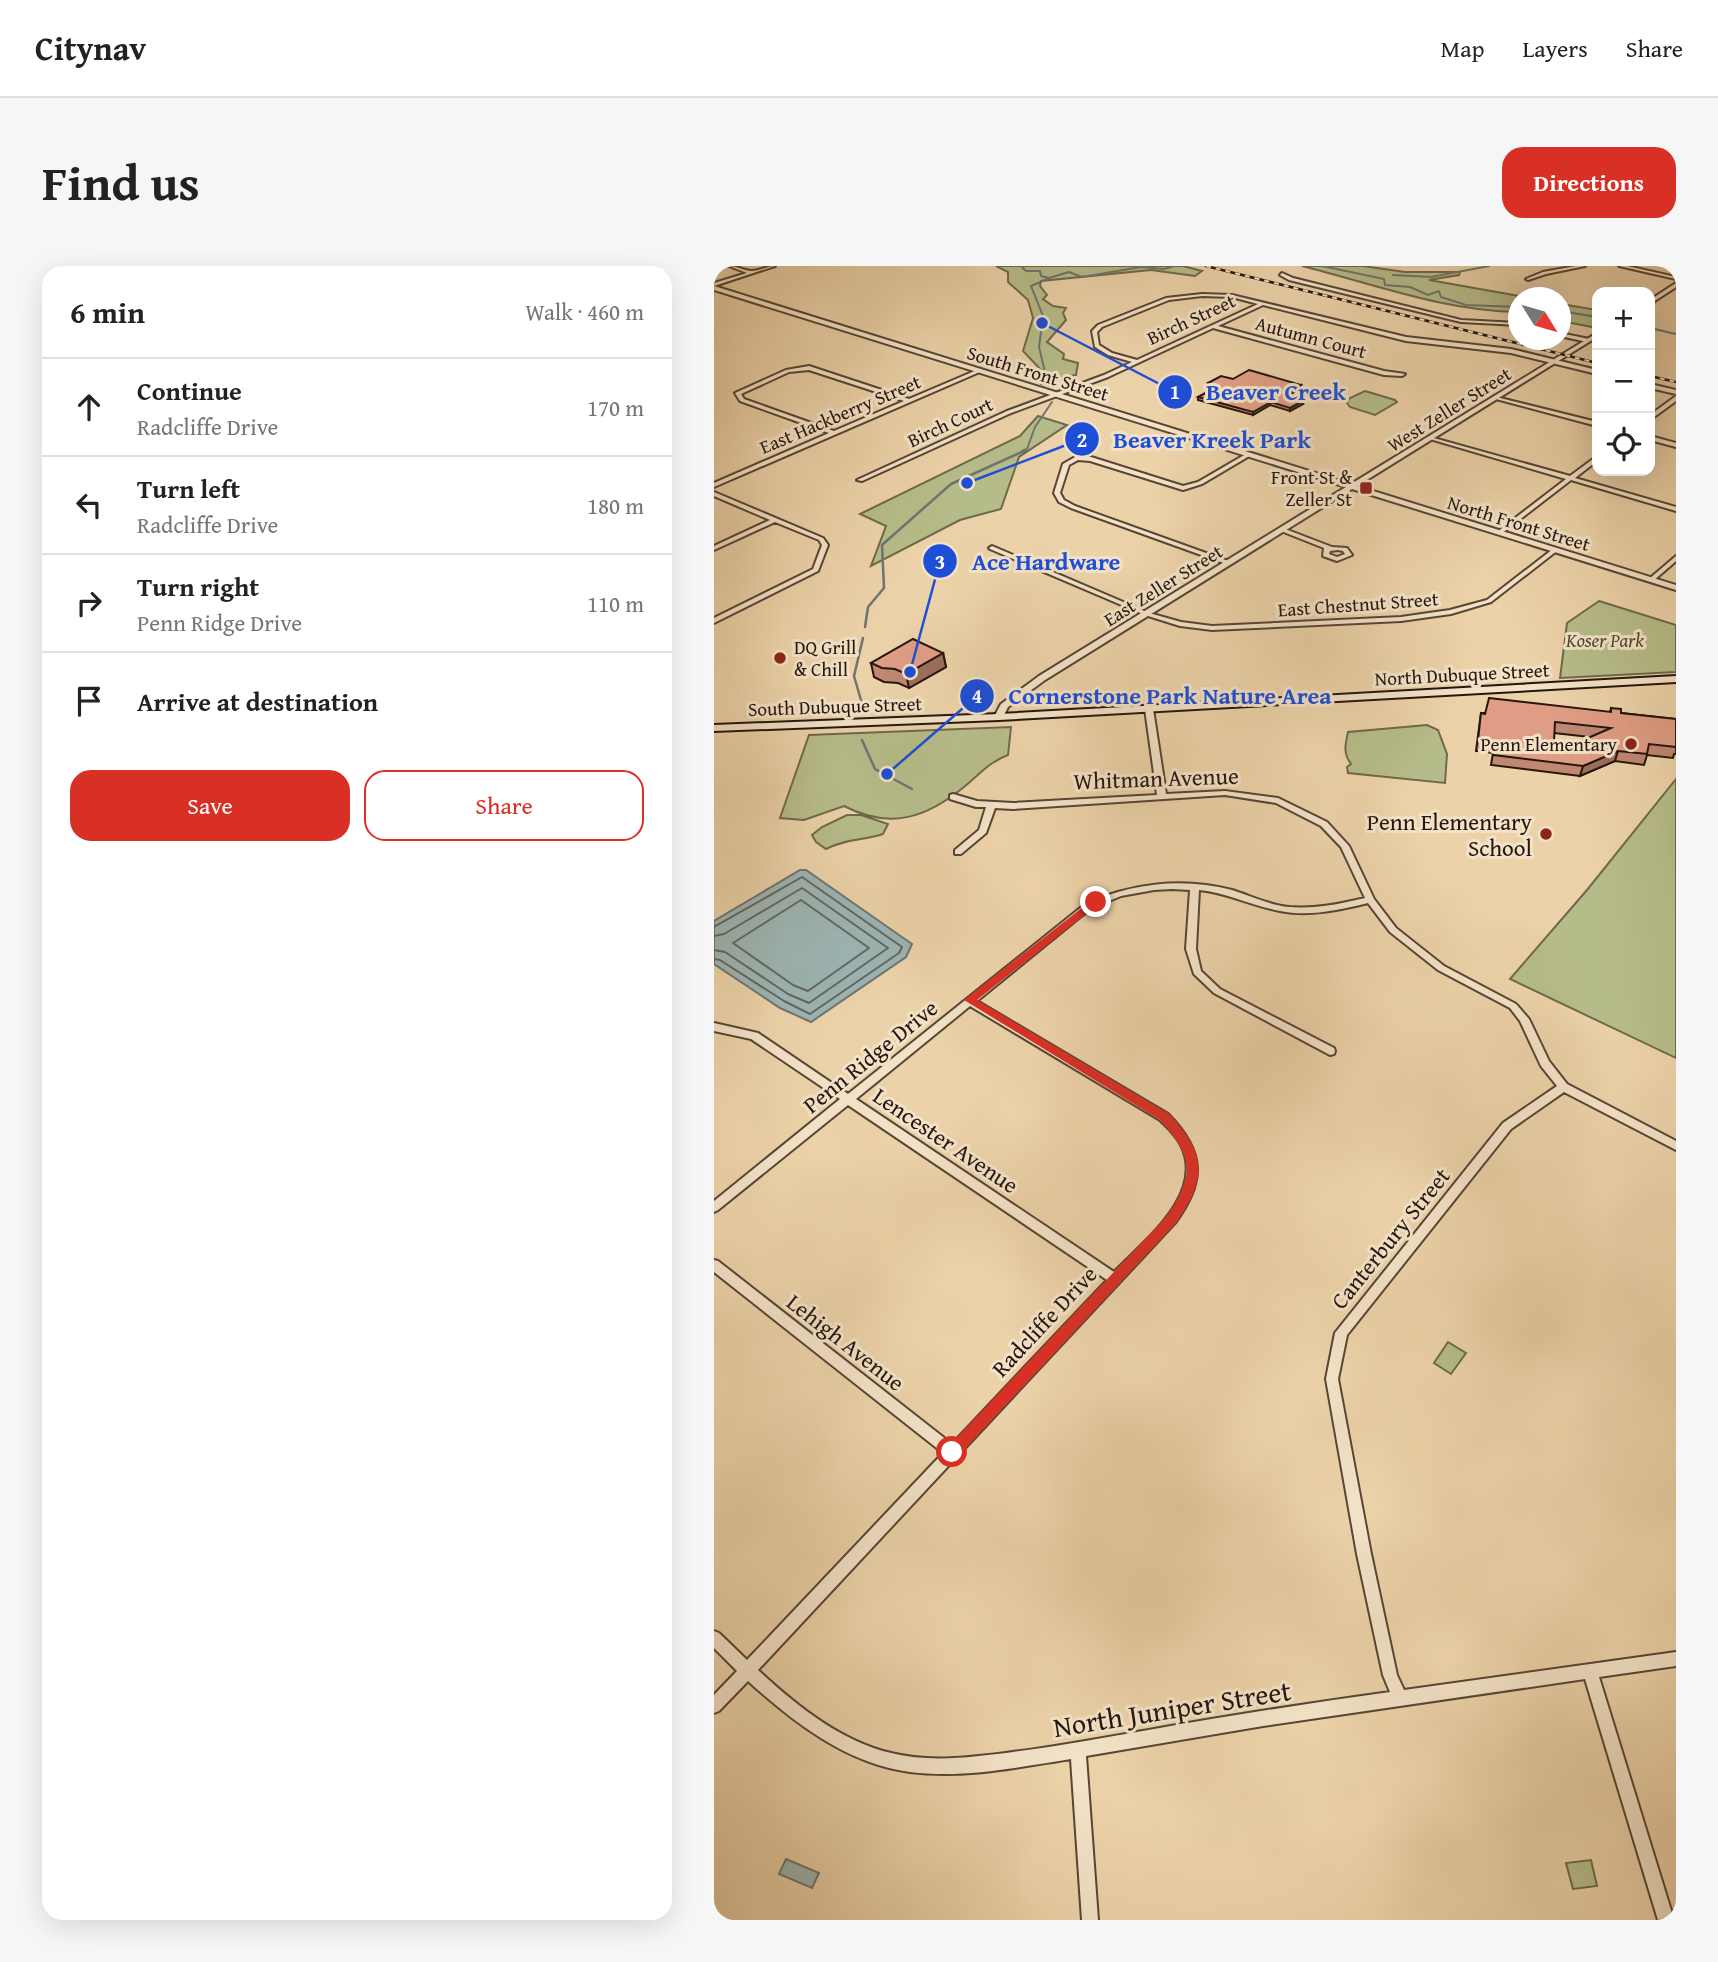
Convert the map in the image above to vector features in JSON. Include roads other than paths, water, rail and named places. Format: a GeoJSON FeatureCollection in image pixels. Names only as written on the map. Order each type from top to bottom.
{"type":"FeatureCollection","features":[{"type":"Feature","properties":{"kind":"main road","name":"North Dubuque Street"},"geometry":{"type":"LineString","coordinates":[[999,717],[1676,679]]}},
{"type":"Feature","properties":{"kind":"main road","name":"South Dubuque Street"},"geometry":{"type":"LineString","coordinates":[[714,728],[999,717]]}},
{"type":"Feature","properties":{"kind":"street"},"geometry":{"type":"LineString","coordinates":[[731,266],[753,273]]}},
{"type":"Feature","properties":{"kind":"street"},"geometry":{"type":"LineString","coordinates":[[714,287],[773,266]]}},
{"type":"Feature","properties":{"kind":"street"},"geometry":{"type":"LineString","coordinates":[[1528,279],[1583,266]]}},
{"type":"Feature","properties":{"kind":"street"},"geometry":{"type":"LineString","coordinates":[[1621,266],[1676,278]]}},
{"type":"Feature","properties":{"kind":"street"},"geometry":{"type":"LineString","coordinates":[[1282,274],[1291,279],[1461,321],[1508,323]]}},
{"type":"Feature","properties":{"kind":"street"},"geometry":{"type":"LineString","coordinates":[[1655,299],[1676,285]]}},
{"type":"Feature","properties":{"kind":"street","name":"South Front Street"},"geometry":{"type":"LineString","coordinates":[[714,287],[1352,488]]}},
{"type":"Feature","properties":{"kind":"street"},"geometry":{"type":"LineString","coordinates":[[1135,361],[1110,354],[1097,346],[1094,332],[1100,326],[1168,299],[1217,295],[1263,303],[1406,339],[1498,349],[1592,371]]}},
{"type":"Feature","properties":{"kind":"street","name":"Birch Street"},"geometry":{"type":"LineString","coordinates":[[1054,395],[1263,303]]}},
{"type":"Feature","properties":{"kind":"street","name":"Autumn Court"},"geometry":{"type":"LineString","coordinates":[[1212,326],[1384,373],[1402,374]]}},
{"type":"Feature","properties":{"kind":"street"},"geometry":{"type":"LineString","coordinates":[[1571,336],[1587,340]]}},
{"type":"Feature","properties":{"kind":"street","name":"West Zeller Street"},"geometry":{"type":"LineString","coordinates":[[1352,488],[1592,338]]}},
{"type":"Feature","properties":{"kind":"street"},"geometry":{"type":"LineString","coordinates":[[834,433],[742,400],[738,393],[788,371],[809,368],[909,401]]}},
{"type":"Feature","properties":{"kind":"street","name":"East Hackberry Street"},"geometry":{"type":"LineString","coordinates":[[714,485],[979,371]]}},
{"type":"Feature","properties":{"kind":"street"},"geometry":{"type":"LineString","coordinates":[[1655,388],[1676,395],[1655,414]]}},
{"type":"Feature","properties":{"kind":"street","name":"Birch Court"},"geometry":{"type":"LineString","coordinates":[[860,480],[1009,412],[1054,395]]}},
{"type":"Feature","properties":{"kind":"street"},"geometry":{"type":"LineString","coordinates":[[1498,398],[1592,423]]}},
{"type":"Feature","properties":{"kind":"street"},"geometry":{"type":"LineString","coordinates":[[1432,438],[1676,509]]}},
{"type":"Feature","properties":{"kind":"street"},"geometry":{"type":"LineString","coordinates":[[1655,439],[1676,445]]}},
{"type":"Feature","properties":{"kind":"street"},"geometry":{"type":"LineString","coordinates":[[1229,563],[1073,507],[1061,501],[1057,493],[1068,462],[1077,458],[1091,458],[1183,488],[1194,486],[1248,456]]}},
{"type":"Feature","properties":{"kind":"street"},"geometry":{"type":"LineString","coordinates":[[1499,533],[1592,462]]}},
{"type":"Feature","properties":{"kind":"street","name":"East Zeller Street"},"geometry":{"type":"LineString","coordinates":[[999,717],[1004,706],[1042,678],[1352,488]]}},
{"type":"Feature","properties":{"kind":"street","name":"North Front Street"},"geometry":{"type":"LineString","coordinates":[[1352,488],[1676,588]]}},
{"type":"Feature","properties":{"kind":"street"},"geometry":{"type":"LineString","coordinates":[[714,494],[825,541],[818,568],[714,621]]}},
{"type":"Feature","properties":{"kind":"street"},"geometry":{"type":"LineString","coordinates":[[714,548],[775,520]]}},
{"type":"Feature","properties":{"kind":"street"},"geometry":{"type":"LineString","coordinates":[[1283,530],[1330,548]]}},
{"type":"Feature","properties":{"kind":"street","name":"East Chestnut Street"},"geometry":{"type":"LineString","coordinates":[[992,548],[1147,614],[1180,624],[1212,628],[1433,616],[1489,601],[1555,550]]}},
{"type":"Feature","properties":{"kind":"street"},"geometry":{"type":"LineString","coordinates":[[1651,580],[1676,558]]}},
{"type":"Feature","properties":{"kind":"street"},"geometry":{"type":"LineString","coordinates":[[1149,709],[1162,797]]}},
{"type":"Feature","properties":{"kind":"street","name":"Whitman Avenue"},"geometry":{"type":"LineString","coordinates":[[953,797],[992,806],[1244,794],[1302,811],[1324,824],[1345,846],[1370,900],[1393,930],[1424,956],[1458,978],[1513,1006],[1524,1019],[1545,1063],[1563,1087],[1676,1146]]}},
{"type":"Feature","properties":{"kind":"street"},"geometry":{"type":"LineString","coordinates":[[958,852],[983,831],[992,806]]}},
{"type":"Feature","properties":{"kind":"street"},"geometry":{"type":"LineString","coordinates":[[1195,888],[1191,949],[1197,972],[1217,991],[1330,1051]]}},
{"type":"Feature","properties":{"kind":"street","name":"Penn Ridge Drive"},"geometry":{"type":"LineString","coordinates":[[714,1207],[969,1000],[1096,902],[1139,890],[1195,888],[1226,891],[1261,904],[1291,910],[1323,910],[1370,900]]}},
{"type":"Feature","properties":{"kind":"street","name":"Radcliffe Drive"},"geometry":{"type":"LineString","coordinates":[[714,1706],[1171,1220],[1188,1195],[1193,1167],[1184,1138],[1164,1117],[969,1000]]}},
{"type":"Feature","properties":{"kind":"street","name":"Lencester Avenue"},"geometry":{"type":"LineString","coordinates":[[714,1027],[754,1036],[1115,1279]]}},
{"type":"Feature","properties":{"kind":"street","name":"Canterbury Street"},"geometry":{"type":"LineString","coordinates":[[1400,1699],[1390,1675],[1366,1567],[1332,1379],[1341,1333],[1507,1126],[1563,1087]]}},
{"type":"Feature","properties":{"kind":"street","name":"Lehigh Avenue"},"geometry":{"type":"LineString","coordinates":[[714,1265],[952,1452]]}},
{"type":"Feature","properties":{"kind":"street","name":"North Juniper Street"},"geometry":{"type":"LineString","coordinates":[[714,1638],[784,1704],[825,1733],[876,1757],[921,1765],[969,1765],[1078,1751],[1205,1728],[1676,1659]]}},
{"type":"Feature","properties":{"kind":"street"},"geometry":{"type":"LineString","coordinates":[[1590,1671],[1666,1920]]}},
{"type":"Feature","properties":{"kind":"street"},"geometry":{"type":"LineString","coordinates":[[1078,1751],[1090,1920]]}},
{"type":"Feature","properties":{"kind":"water"},"geometry":{"type":"Polygon","coordinates":[[[800,870],[806,870],[912,944],[906,957],[811,1022],[780,1008],[714,964],[714,921],[800,870]]]}},
{"type":"Feature","properties":{"kind":"water"},"geometry":{"type":"Polygon","coordinates":[[[786,1859],[819,1873],[812,1888],[779,1874],[786,1859]]]}},
{"type":"Feature","properties":{"kind":"waterway"},"geometry":{"type":"LineString","coordinates":[[1021,266],[1026,271],[1040,271],[1041,276],[1049,278],[1069,272],[1082,277],[1141,267],[1164,269],[1175,266]]}},
{"type":"Feature","properties":{"kind":"waterway"},"geometry":{"type":"LineString","coordinates":[[1322,266],[1384,279],[1385,285],[1410,287],[1428,295],[1439,291],[1441,297],[1466,305],[1508,307]]}},
{"type":"Feature","properties":{"kind":"waterway"},"geometry":{"type":"LineString","coordinates":[[1393,275],[1431,277],[1489,266]]}},
{"type":"Feature","properties":{"kind":"waterway"},"geometry":{"type":"LineString","coordinates":[[1047,279],[1031,286],[1043,316],[1039,347],[1048,385]]}},
{"type":"Feature","properties":{"kind":"waterway"},"geometry":{"type":"LineString","coordinates":[[1571,313],[1592,316]]}},
{"type":"Feature","properties":{"kind":"waterway"},"geometry":{"type":"LineString","coordinates":[[1655,329],[1676,334]]}},
{"type":"Feature","properties":{"kind":"waterway"},"geometry":{"type":"LineString","coordinates":[[1022,451],[1027,449],[1035,427],[1052,402]]}},
{"type":"Feature","properties":{"kind":"waterway"},"geometry":{"type":"LineString","coordinates":[[865,627],[868,607],[884,588],[882,545],[951,484],[1026,450]]}},
{"type":"Feature","properties":{"kind":"waterway"},"geometry":{"type":"LineString","coordinates":[[863,638],[854,676],[863,707]]}},
{"type":"Feature","properties":{"kind":"waterway"},"geometry":{"type":"LineString","coordinates":[[862,740],[875,769],[912,789]]}},
{"type":"Feature","properties":{"kind":"railway"},"geometry":{"type":"LineString","coordinates":[[1206,266],[1592,362]]}},
{"type":"Feature","properties":{"kind":"railway"},"geometry":{"type":"LineString","coordinates":[[1655,377],[1676,382]]}},
{"type":"Feature","properties":{"kind":"place","name":"Beaver Creek"},"geometry":{"type":"Point","coordinates":[1042,323]}},
{"type":"Feature","properties":{"kind":"place","name":"Beaver Kreek Park"},"geometry":{"type":"Point","coordinates":[967,483]}},
{"type":"Feature","properties":{"kind":"place","name":"Front St & Zeller St"},"geometry":{"type":"Point","coordinates":[1366,488]}},
{"type":"Feature","properties":{"kind":"place","name":"DQ Grill & Chill"},"geometry":{"type":"Point","coordinates":[780,658]}},
{"type":"Feature","properties":{"kind":"place","name":"Ace Hardware"},"geometry":{"type":"Point","coordinates":[910,672]}},
{"type":"Feature","properties":{"kind":"place","name":"Penn Elementary"},"geometry":{"type":"Point","coordinates":[1631,744]}},
{"type":"Feature","properties":{"kind":"place","name":"Cornerstone Park Nature Area"},"geometry":{"type":"Point","coordinates":[887,774]}},
{"type":"Feature","properties":{"kind":"place","name":"Penn Elementary School"},"geometry":{"type":"Point","coordinates":[1546,834]}},
{"type":"Feature","properties":{"kind":"park label","name":"Koser Park"},"geometry":{"type":"Point","coordinates":[1605,640]}}]}
